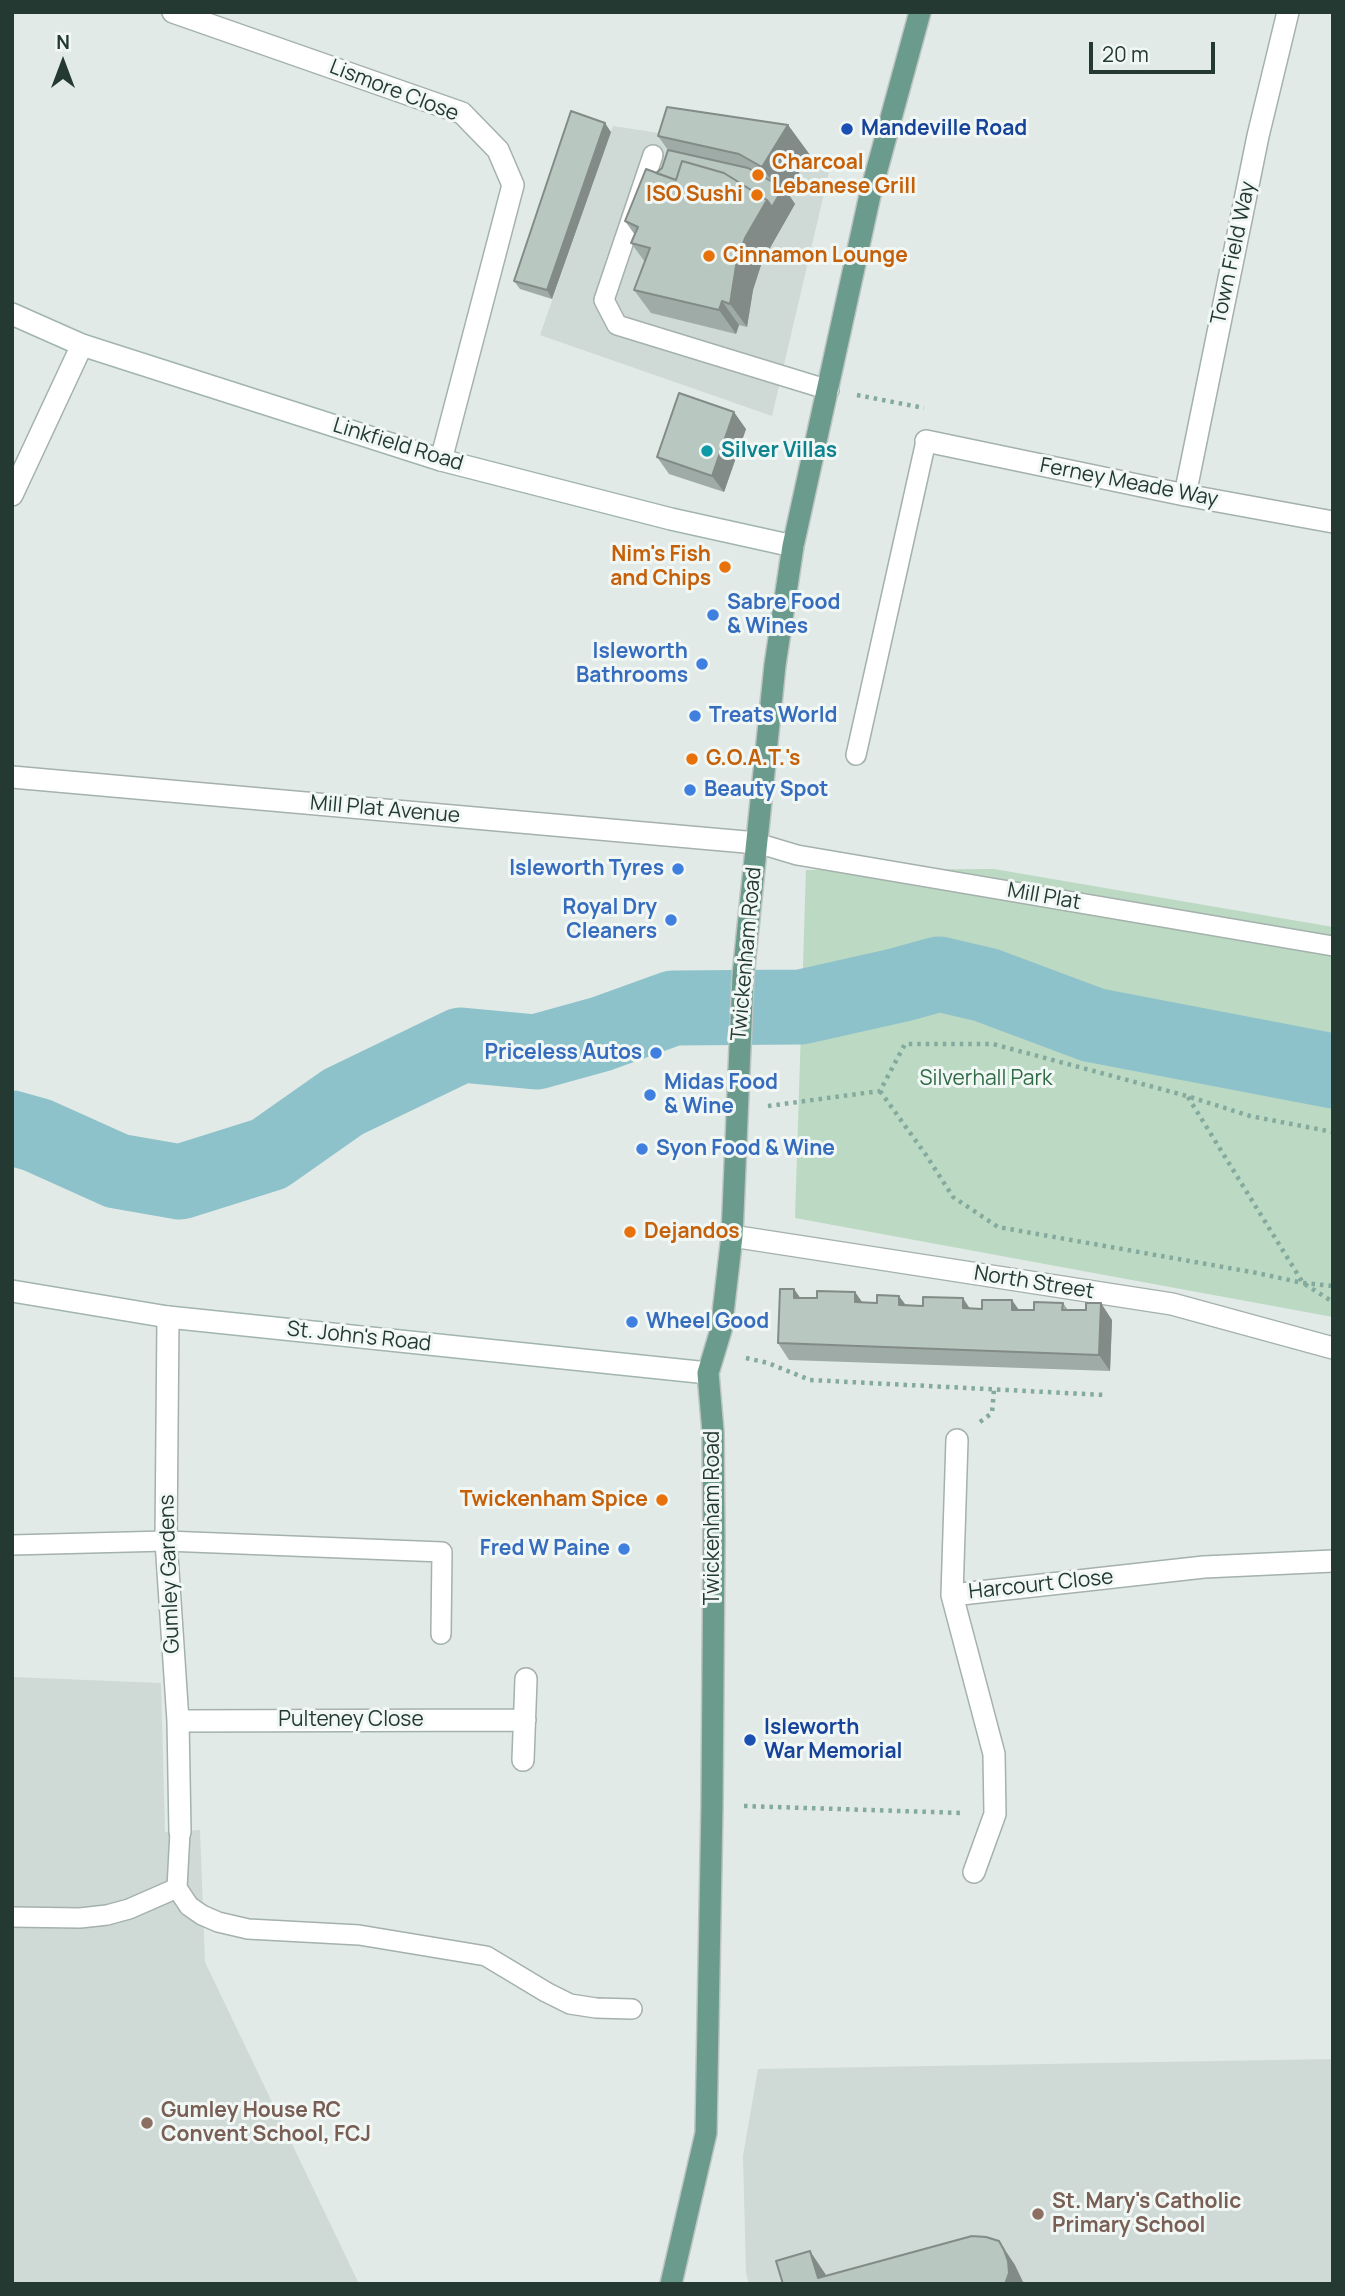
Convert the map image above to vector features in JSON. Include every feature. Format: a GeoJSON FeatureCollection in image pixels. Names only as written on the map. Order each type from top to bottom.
{"type":"FeatureCollection","features":[{"type":"Feature","properties":{"kind":"main road","name":"Twickenham Road"},"geometry":{"type":"LineString","coordinates":[[671,2284],[706,2133],[712,1805],[713,1432],[708,1373],[721,1330],[732,1237],[743,976],[775,665],[793,546],[870,195],[920,12]]}},
{"type":"Feature","properties":{"kind":"street","name":"Lismore Close"},"geometry":{"type":"LineString","coordinates":[[173,12],[462,113],[498,150],[513,185],[441,460]]}},
{"type":"Feature","properties":{"kind":"street","name":"Town Field Way"},"geometry":{"type":"LineString","coordinates":[[1185,495],[1258,136],[1288,12]]}},
{"type":"Feature","properties":{"kind":"street","name":"Linkfield Road"},"geometry":{"type":"LineString","coordinates":[[12,314],[82,345],[441,460],[671,519],[793,546]]}},
{"type":"Feature","properties":{"kind":"street"},"geometry":{"type":"LineString","coordinates":[[12,495],[82,345]]}},
{"type":"Feature","properties":{"kind":"street","name":"Ferney Meade Way"},"geometry":{"type":"LineString","coordinates":[[926,441],[1185,495],[1333,522]]}},
{"type":"Feature","properties":{"kind":"street","name":"Mill Plat Avenue"},"geometry":{"type":"LineString","coordinates":[[12,777],[757,844]]}},
{"type":"Feature","properties":{"kind":"street","name":"North Street"},"geometry":{"type":"LineString","coordinates":[[732,1237],[1172,1304],[1333,1348]]}},
{"type":"Feature","properties":{"kind":"street","name":"St. John's Road"},"geometry":{"type":"LineString","coordinates":[[12,1291],[168,1317],[708,1373]]}},
{"type":"Feature","properties":{"kind":"street","name":"Gumley Gardens"},"geometry":{"type":"LineString","coordinates":[[168,1317],[166,1541],[178,1721],[180,1832]]}},
{"type":"Feature","properties":{"kind":"street"},"geometry":{"type":"LineString","coordinates":[[952,1595],[957,1440]]}},
{"type":"Feature","properties":{"kind":"street","name":"Harcourt Close"},"geometry":{"type":"LineString","coordinates":[[974,1872],[995,1814],[994,1754],[952,1595],[1204,1567],[1333,1561]]}},
{"type":"Feature","properties":{"kind":"street"},"geometry":{"type":"LineString","coordinates":[[523,1760],[526,1679]]}},
{"type":"Feature","properties":{"kind":"street","name":"Pulteney Close"},"geometry":{"type":"LineString","coordinates":[[178,1721],[524,1720]]}},
{"type":"Feature","properties":{"kind":"lane"},"geometry":{"type":"LineString","coordinates":[[653,155],[604,300],[617,325],[828,390]]}},
{"type":"Feature","properties":{"kind":"lane"},"geometry":{"type":"LineString","coordinates":[[856,755],[926,441]]}},
{"type":"Feature","properties":{"kind":"lane","name":"Mill Plat"},"geometry":{"type":"LineString","coordinates":[[757,844],[797,855],[1333,946]]}},
{"type":"Feature","properties":{"kind":"lane"},"geometry":{"type":"LineString","coordinates":[[12,1545],[166,1541],[442,1552],[441,1634]]}},
{"type":"Feature","properties":{"kind":"lane"},"geometry":{"type":"LineString","coordinates":[[180,1832],[177,1888],[189,1906],[218,1923],[248,1929],[359,1935],[486,1956],[569,2004],[596,2008],[632,2008]]}},
{"type":"Feature","properties":{"kind":"lane"},"geometry":{"type":"LineString","coordinates":[[12,1917],[107,1916],[177,1888]]}},
{"type":"Feature","properties":{"kind":"path"},"geometry":{"type":"LineString","coordinates":[[880,400],[935,410]]}},
{"type":"Feature","properties":{"kind":"path"},"geometry":{"type":"LineString","coordinates":[[880,1091],[905,1044],[993,1044],[1187,1096],[1250,1116],[1333,1132]]}},
{"type":"Feature","properties":{"kind":"path"},"geometry":{"type":"LineString","coordinates":[[736,1108],[880,1091]]}},
{"type":"Feature","properties":{"kind":"path"},"geometry":{"type":"LineString","coordinates":[[880,1091],[953,1197],[998,1227],[1303,1283],[1333,1286]]}},
{"type":"Feature","properties":{"kind":"path"},"geometry":{"type":"LineString","coordinates":[[1187,1096],[1303,1283],[1333,1302]]}},
{"type":"Feature","properties":{"kind":"path"},"geometry":{"type":"LineString","coordinates":[[714,1352],[768,1363],[810,1380],[1105,1395]]}},
{"type":"Feature","properties":{"kind":"path"},"geometry":{"type":"LineString","coordinates":[[712,1805],[995,1814]]}},
{"type":"Feature","properties":{"kind":"shaded area"},"geometry":{"type":"Polygon","coordinates":[[[613,126],[832,159],[772,416],[540,335],[613,126]]]}},
{"type":"Feature","properties":{"kind":"shaded area","name":"Gumley House RC Convent School, FCJ"},"geometry":{"type":"Polygon","coordinates":[[[12,1677],[161,1683],[165,1832],[200,1830],[205,1962],[359,2284],[12,2284],[12,1677]]]}},
{"type":"Feature","properties":{"kind":"shaded area","name":"St. Mary's Catholic Primary School"},"geometry":{"type":"Polygon","coordinates":[[[1333,2059],[1333,2284],[749,2284],[746,2273],[743,2156],[758,2069],[1333,2059]]]}},
{"type":"Feature","properties":{"kind":"green space","name":"Silverhall Park"},"geometry":{"type":"Polygon","coordinates":[[[994,869],[1333,927],[1333,1317],[795,1218],[806,870],[994,869]]]}},
{"type":"Feature","properties":{"kind":"building"},"geometry":{"type":"Polygon","coordinates":[[[667,107],[788,125],[762,167],[739,154],[658,136],[667,107]]]}},
{"type":"Feature","properties":{"kind":"building"},"geometry":{"type":"Polygon","coordinates":[[[571,111],[605,123],[547,290],[514,281],[571,111]]]}},
{"type":"Feature","properties":{"kind":"building"},"geometry":{"type":"Polygon","coordinates":[[[668,150],[748,168],[783,188],[772,207],[767,200],[724,173],[682,161],[676,180],[656,173],[662,168],[668,150]]]}},
{"type":"Feature","properties":{"kind":"building","name":"Cinnamon Lounge"},"geometry":{"type":"Polygon","coordinates":[[[682,161],[724,173],[767,200],[745,238],[736,266],[730,304],[722,301],[719,310],[634,290],[650,248],[631,243],[638,227],[625,221],[646,169],[676,180],[682,161]]]}},
{"type":"Feature","properties":{"kind":"building"},"geometry":{"type":"Polygon","coordinates":[[[679,393],[734,412],[712,476],[657,457],[679,393]]]}},
{"type":"Feature","properties":{"kind":"building"},"geometry":{"type":"Polygon","coordinates":[[[780,1289],[794,1289],[794,1298],[817,1298],[817,1291],[855,1292],[855,1302],[877,1303],[877,1295],[899,1296],[899,1305],[923,1306],[923,1297],[963,1298],[963,1308],[982,1309],[982,1300],[1012,1300],[1012,1310],[1034,1310],[1034,1302],[1063,1303],[1062,1310],[1086,1310],[1086,1303],[1101,1303],[1099,1355],[778,1343],[780,1289]]]}},
{"type":"Feature","properties":{"kind":"building"},"geometry":{"type":"Polygon","coordinates":[[[972,2236],[999,2241],[1008,2261],[1009,2273],[1005,2284],[783,2284],[776,2261],[810,2251],[818,2278],[972,2236]]]}},
{"type":"Feature","properties":{"kind":"waterway"},"geometry":{"type":"LineString","coordinates":[[12,1128],[37,1135],[117,1171],[180,1182],[269,1154],[343,1102],[461,1045],[536,1052],[601,1034],[673,1008],[801,1007],[939,974],[986,985],[1093,1025],[1333,1071]]}},
{"type":"Feature","properties":{"kind":"place","name":"Mandeville Road"},"geometry":{"type":"Point","coordinates":[847,129]}},
{"type":"Feature","properties":{"kind":"place","name":"Charcoal Lebanese Grill"},"geometry":{"type":"Point","coordinates":[758,175]}},
{"type":"Feature","properties":{"kind":"place","name":"ISO Sushi"},"geometry":{"type":"Point","coordinates":[757,195]}},
{"type":"Feature","properties":{"kind":"place","name":"Cinnamon Lounge"},"geometry":{"type":"Point","coordinates":[709,256]}},
{"type":"Feature","properties":{"kind":"place","name":"Silver Villas"},"geometry":{"type":"Point","coordinates":[707,451]}},
{"type":"Feature","properties":{"kind":"place","name":"Nim's Fish and Chips"},"geometry":{"type":"Point","coordinates":[725,567]}},
{"type":"Feature","properties":{"kind":"place","name":"Sabre Food & Wines"},"geometry":{"type":"Point","coordinates":[713,615]}},
{"type":"Feature","properties":{"kind":"place","name":"Isleworth Bathrooms"},"geometry":{"type":"Point","coordinates":[702,664]}},
{"type":"Feature","properties":{"kind":"place","name":"Treats World"},"geometry":{"type":"Point","coordinates":[695,716]}},
{"type":"Feature","properties":{"kind":"place","name":"G.O.A.T.'s"},"geometry":{"type":"Point","coordinates":[692,759]}},
{"type":"Feature","properties":{"kind":"place","name":"Beauty Spot"},"geometry":{"type":"Point","coordinates":[690,790]}},
{"type":"Feature","properties":{"kind":"place","name":"Isleworth Tyres"},"geometry":{"type":"Point","coordinates":[678,869]}},
{"type":"Feature","properties":{"kind":"place","name":"Royal Dry Cleaners"},"geometry":{"type":"Point","coordinates":[671,920]}},
{"type":"Feature","properties":{"kind":"place","name":"Priceless Autos"},"geometry":{"type":"Point","coordinates":[656,1053]}},
{"type":"Feature","properties":{"kind":"place","name":"Midas Food & Wine"},"geometry":{"type":"Point","coordinates":[650,1095]}},
{"type":"Feature","properties":{"kind":"place","name":"Syon Food & Wine"},"geometry":{"type":"Point","coordinates":[642,1149]}},
{"type":"Feature","properties":{"kind":"place","name":"Dejandos"},"geometry":{"type":"Point","coordinates":[630,1232]}},
{"type":"Feature","properties":{"kind":"place","name":"Wheel Good"},"geometry":{"type":"Point","coordinates":[632,1322]}},
{"type":"Feature","properties":{"kind":"place","name":"Twickenham Spice"},"geometry":{"type":"Point","coordinates":[662,1500]}},
{"type":"Feature","properties":{"kind":"place","name":"Fred W Paine"},"geometry":{"type":"Point","coordinates":[624,1549]}},
{"type":"Feature","properties":{"kind":"place","name":"Isleworth War Memorial"},"geometry":{"type":"Point","coordinates":[750,1740]}},
{"type":"Feature","properties":{"kind":"place","name":"Gumley House RC Convent School, FCJ"},"geometry":{"type":"Point","coordinates":[147,2123]}},
{"type":"Feature","properties":{"kind":"place","name":"St. Mary's Catholic Primary School"},"geometry":{"type":"Point","coordinates":[1038,2214]}}]}
